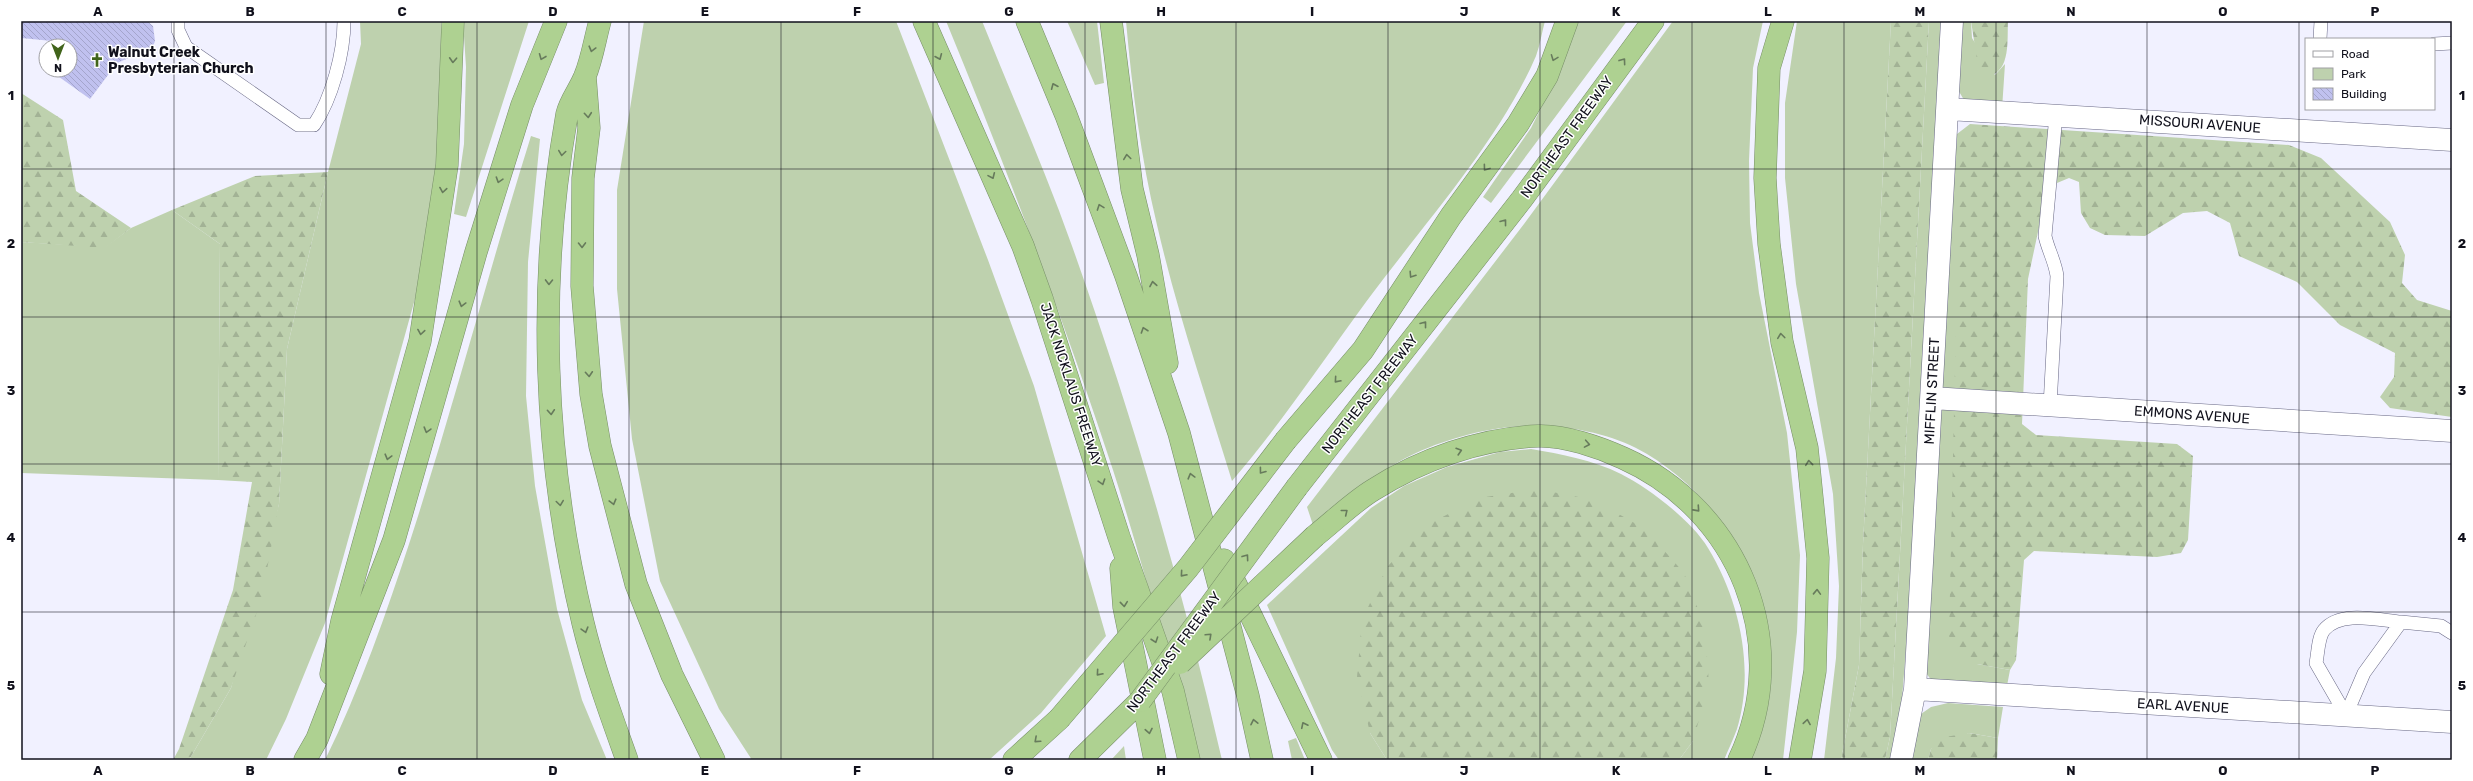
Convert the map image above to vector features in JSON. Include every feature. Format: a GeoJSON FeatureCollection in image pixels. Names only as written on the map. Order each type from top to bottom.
{"type":"FeatureCollection","features":[{"type":"Feature","properties":{"kind":"highway"},"geometry":{"type":"LineString","coordinates":[[317,739],[342,621],[420,341],[447,165],[453,21]]}},
{"type":"Feature","properties":{"kind":"highway"},"geometry":{"type":"LineString","coordinates":[[305,760],[317,739],[394,540],[480,238],[522,105],[556,21]]}},
{"type":"Feature","properties":{"kind":"highway"},"geometry":{"type":"LineString","coordinates":[[600,21],[585,76],[568,111],[549,254],[549,394],[555,464],[566,544],[583,624],[605,700],[627,760]]}},
{"type":"Feature","properties":{"kind":"highway","name":"JACK NICKLAUS FREEWAY"},"geometry":{"type":"LineString","coordinates":[[924,21],[1023,246],[1068,374],[1119,537],[1173,691],[1189,760]]}},
{"type":"Feature","properties":{"kind":"highway"},"geometry":{"type":"LineString","coordinates":[[1027,21],[1072,129],[1179,433],[1202,514],[1248,696],[1262,760]]}},
{"type":"Feature","properties":{"kind":"highway"},"geometry":{"type":"LineString","coordinates":[[1111,21],[1132,189],[1148,255],[1179,433]]}},
{"type":"Feature","properties":{"kind":"highway"},"geometry":{"type":"LineString","coordinates":[[1014,760],[1059,719],[1188,568],[1286,440],[1363,350],[1451,216],[1518,124],[1547,76],[1567,21]]}},
{"type":"Feature","properties":{"kind":"highway","name":"NORTHEAST FREEWAY"},"geometry":{"type":"LineString","coordinates":[[1080,760],[1140,701],[1297,487],[1522,199],[1653,21]]}},
{"type":"Feature","properties":{"kind":"highway"},"geometry":{"type":"LineString","coordinates":[[1783,21],[1769,68],[1765,178],[1768,237],[1782,342],[1807,448],[1818,558],[1815,671],[1800,760]]}},
{"type":"Feature","properties":{"kind":"highway"},"geometry":{"type":"LineString","coordinates":[[585,76],[589,128],[583,178],[582,286],[591,394],[599,438],[636,584],[672,675],[714,760]]}},
{"type":"Feature","properties":{"kind":"highway"},"geometry":{"type":"LineString","coordinates":[[1140,701],[1315,536],[1372,490],[1432,460],[1482,444],[1539,436],[1595,445],[1645,468],[1689,500],[1719,533],[1741,573],[1751,601],[1758,630],[1761,662],[1759,701],[1750,736],[1739,760]]}},
{"type":"Feature","properties":{"kind":"highway"},"geometry":{"type":"LineString","coordinates":[[1202,514],[1321,760]]}},
{"type":"Feature","properties":{"kind":"highway"},"geometry":{"type":"LineString","coordinates":[[1119,537],[1124,607],[1155,760]]}},
{"type":"Feature","properties":{"kind":"street","name":"MIFFLIN STREET"},"geometry":{"type":"LineString","coordinates":[[1901,760],[1914,689],[1932,398],[1952,21]]}},
{"type":"Feature","properties":{"kind":"street","name":"MISSOURI AVENUE"},"geometry":{"type":"LineString","coordinates":[[1948,109],[2452,140]]}},
{"type":"Feature","properties":{"kind":"street","name":"EMMONS AVENUE"},"geometry":{"type":"LineString","coordinates":[[1932,398],[2452,431]]}},
{"type":"Feature","properties":{"kind":"street","name":"EARL AVENUE"},"geometry":{"type":"LineString","coordinates":[[1914,689],[2452,722]]}},
{"type":"Feature","properties":{"kind":"lane"},"geometry":{"type":"LineString","coordinates":[[178,21],[178,30],[186,47],[298,125],[314,125],[326,108],[344,38],[344,21]]}},
{"type":"Feature","properties":{"kind":"lane"},"geometry":{"type":"LineString","coordinates":[[2320,38],[2321,21]]}},
{"type":"Feature","properties":{"kind":"lane"},"geometry":{"type":"LineString","coordinates":[[2435,44],[2452,43]]}},
{"type":"Feature","properties":{"kind":"lane"},"geometry":{"type":"LineString","coordinates":[[2050,406],[2057,276],[2055,262],[2048,250],[2045,236],[2056,115]]}},
{"type":"Feature","properties":{"kind":"lane"},"geometry":{"type":"LineString","coordinates":[[2346,716],[2316,663],[2323,630],[2336,620],[2366,618],[2441,626],[2452,632]]}},
{"type":"Feature","properties":{"kind":"lane"},"geometry":{"type":"LineString","coordinates":[[2346,716],[2364,673],[2401,622]]}},
{"type":"Feature","properties":{"kind":"green space"},"geometry":{"type":"Polygon","coordinates":[[[360,21],[441,21],[442,90],[434,192],[418,288],[325,623],[286,719],[266,760],[189,760],[231,688],[279,504],[287,349],[328,172],[361,44],[360,21]]]}},
{"type":"Feature","properties":{"kind":"green space"},"geometry":{"type":"Polygon","coordinates":[[[463,21],[529,21],[466,217],[454,214],[464,144],[466,67],[463,21]]]}},
{"type":"Feature","properties":{"kind":"green space"},"geometry":{"type":"Polygon","coordinates":[[[644,21],[896,21],[988,260],[1034,386],[1106,636],[1041,713],[989,760],[752,760],[719,709],[660,581],[632,439],[617,289],[617,190],[644,21]]]}},
{"type":"Feature","properties":{"kind":"green space"},"geometry":{"type":"Polygon","coordinates":[[[946,21],[982,21],[1062,218],[1115,373],[1173,565],[1207,695],[1222,760],[1199,760],[1135,542],[1094,413],[1034,244],[946,21]]]}},
{"type":"Feature","properties":{"kind":"green space"},"geometry":{"type":"Polygon","coordinates":[[[1067,21],[1097,21],[1104,83],[1095,85],[1067,21]]]}},
{"type":"Feature","properties":{"kind":"green space"},"geometry":{"type":"Polygon","coordinates":[[[1126,21],[1545,21],[1536,56],[1502,120],[1481,152],[1366,302],[1284,415],[1232,481],[1183,322],[1151,200],[1138,123],[1126,21]]]}},
{"type":"Feature","properties":{"kind":"green space"},"geometry":{"type":"Polygon","coordinates":[[[1575,21],[1627,21],[1491,203],[1483,197],[1531,128],[1557,76],[1575,21]]]}},
{"type":"Feature","properties":{"kind":"green space"},"geometry":{"type":"Polygon","coordinates":[[[1673,21],[1763,21],[1753,68],[1749,161],[1750,223],[1759,293],[1787,433],[1800,555],[1797,632],[1783,760],[1750,760],[1765,716],[1770,681],[1768,643],[1764,614],[1752,575],[1728,531],[1696,492],[1677,475],[1636,448],[1600,434],[1561,427],[1520,426],[1490,430],[1444,442],[1402,460],[1362,486],[1313,525],[1307,507],[1524,224],[1673,21]]]}},
{"type":"Feature","properties":{"kind":"green space"},"geometry":{"type":"Polygon","coordinates":[[[1797,21],[1891,21],[1863,544],[1859,665],[1841,760],[1824,760],[1836,658],[1839,586],[1833,494],[1796,284],[1785,178],[1785,103],[1797,21]]]}},
{"type":"Feature","properties":{"kind":"green space"},"geometry":{"type":"Polygon","coordinates":[[[1891,21],[1929,21],[1890,737],[1885,760],[1841,760],[1859,665],[1863,544],[1891,21]]]}},
{"type":"Feature","properties":{"kind":"green space"},"geometry":{"type":"Polygon","coordinates":[[[1929,21],[1942,21],[1907,636],[1900,724],[1894,760],[1885,760],[1890,737],[1929,21]]]}},
{"type":"Feature","properties":{"kind":"green space"},"geometry":{"type":"Polygon","coordinates":[[[1961,21],[1971,21],[1972,38],[1995,75],[2005,64],[2002,109],[1964,100],[1957,88],[1961,21]]]}},
{"type":"Feature","properties":{"kind":"green space"},"geometry":{"type":"Polygon","coordinates":[[[1971,21],[2008,21],[2007,45],[2004,61],[2001,68],[1996,73],[1989,76],[1978,66],[1971,21]]]}},
{"type":"Feature","properties":{"kind":"green space"},"geometry":{"type":"Polygon","coordinates":[[[21,93],[63,120],[76,191],[131,228],[105,248],[21,242],[21,93]]]}},
{"type":"Feature","properties":{"kind":"green space"},"geometry":{"type":"Polygon","coordinates":[[[1970,124],[2289,145],[2321,158],[2390,222],[2405,255],[2402,283],[2417,300],[2452,311],[2452,417],[2390,408],[2380,397],[2394,377],[2395,353],[2340,325],[2297,282],[2239,256],[2230,223],[2207,211],[2183,213],[2145,236],[2105,235],[2090,228],[2081,213],[2079,182],[2069,178],[2057,183],[2042,213],[2028,279],[2022,424],[2036,435],[2177,444],[2193,456],[2188,540],[2181,553],[2157,557],[2034,551],[2024,560],[2016,660],[2010,670],[1977,664],[1958,654],[1949,636],[1957,276],[1957,134],[1970,124]]]}},
{"type":"Feature","properties":{"kind":"green space"},"geometry":{"type":"Polygon","coordinates":[[[1957,134],[1957,276],[1977,664],[2010,670],[2006,691],[1932,681],[1923,669],[1957,134]]]}},
{"type":"Feature","properties":{"kind":"green space"},"geometry":{"type":"Polygon","coordinates":[[[531,136],[540,139],[528,262],[526,396],[535,486],[557,609],[582,700],[607,760],[325,760],[350,706],[372,651],[411,538],[531,136]]]}},
{"type":"Feature","properties":{"kind":"green space"},"geometry":{"type":"Polygon","coordinates":[[[328,172],[287,349],[279,504],[262,597],[231,688],[189,760],[173,760],[179,749],[233,590],[252,482],[218,480],[220,244],[172,210],[255,176],[328,172]]]}},
{"type":"Feature","properties":{"kind":"green space"},"geometry":{"type":"Polygon","coordinates":[[[172,210],[220,244],[218,480],[21,473],[21,242],[105,247],[131,228],[172,210]]]}},
{"type":"Feature","properties":{"kind":"green space"},"geometry":{"type":"Polygon","coordinates":[[[1531,449],[1588,461],[1610,469],[1632,480],[1657,496],[1681,516],[1692,527],[1708,548],[1729,590],[1741,636],[1744,659],[1745,683],[1742,706],[1737,729],[1724,760],[1679,760],[1693,741],[1370,733],[1387,760],[1339,760],[1332,750],[1267,605],[1371,508],[1404,486],[1447,467],[1500,452],[1531,449]]]}},
{"type":"Feature","properties":{"kind":"green space"},"geometry":{"type":"Polygon","coordinates":[[[1537,489],[1594,500],[1645,529],[1684,573],[1705,627],[1709,685],[1693,741],[1679,760],[1387,760],[1370,733],[1357,677],[1362,620],[1387,567],[1427,525],[1479,498],[1537,489]]]}},
{"type":"Feature","properties":{"kind":"green space"},"geometry":{"type":"Polygon","coordinates":[[[1948,703],[2003,707],[1998,738],[1969,733],[1931,749],[1928,760],[1911,760],[1921,714],[1931,707],[1948,703]]]}},
{"type":"Feature","properties":{"kind":"green space"},"geometry":{"type":"Polygon","coordinates":[[[1969,733],[1998,738],[1997,760],[1928,760],[1931,749],[1945,737],[1969,733]]]}},
{"type":"Feature","properties":{"kind":"green space"},"geometry":{"type":"Polygon","coordinates":[[[1296,738],[1305,760],[1292,760],[1288,741],[1296,738]]]}},
{"type":"Feature","properties":{"kind":"green space"},"geometry":{"type":"Polygon","coordinates":[[[1124,746],[1126,760],[1111,760],[1124,746]]]}},
{"type":"Feature","properties":{"kind":"building","name":"Walnut Creek Presbyterian Church"},"geometry":{"type":"Polygon","coordinates":[[[21,21],[147,21],[153,26],[155,41],[149,58],[138,54],[117,63],[90,99],[61,78],[78,78],[78,38],[38,38],[38,40],[21,38],[21,21]]]}},
{"type":"Feature","properties":{"kind":"place","name":"Walnut Creek Presbyterian Church"},"geometry":{"type":"Point","coordinates":[97,60]}}]}
